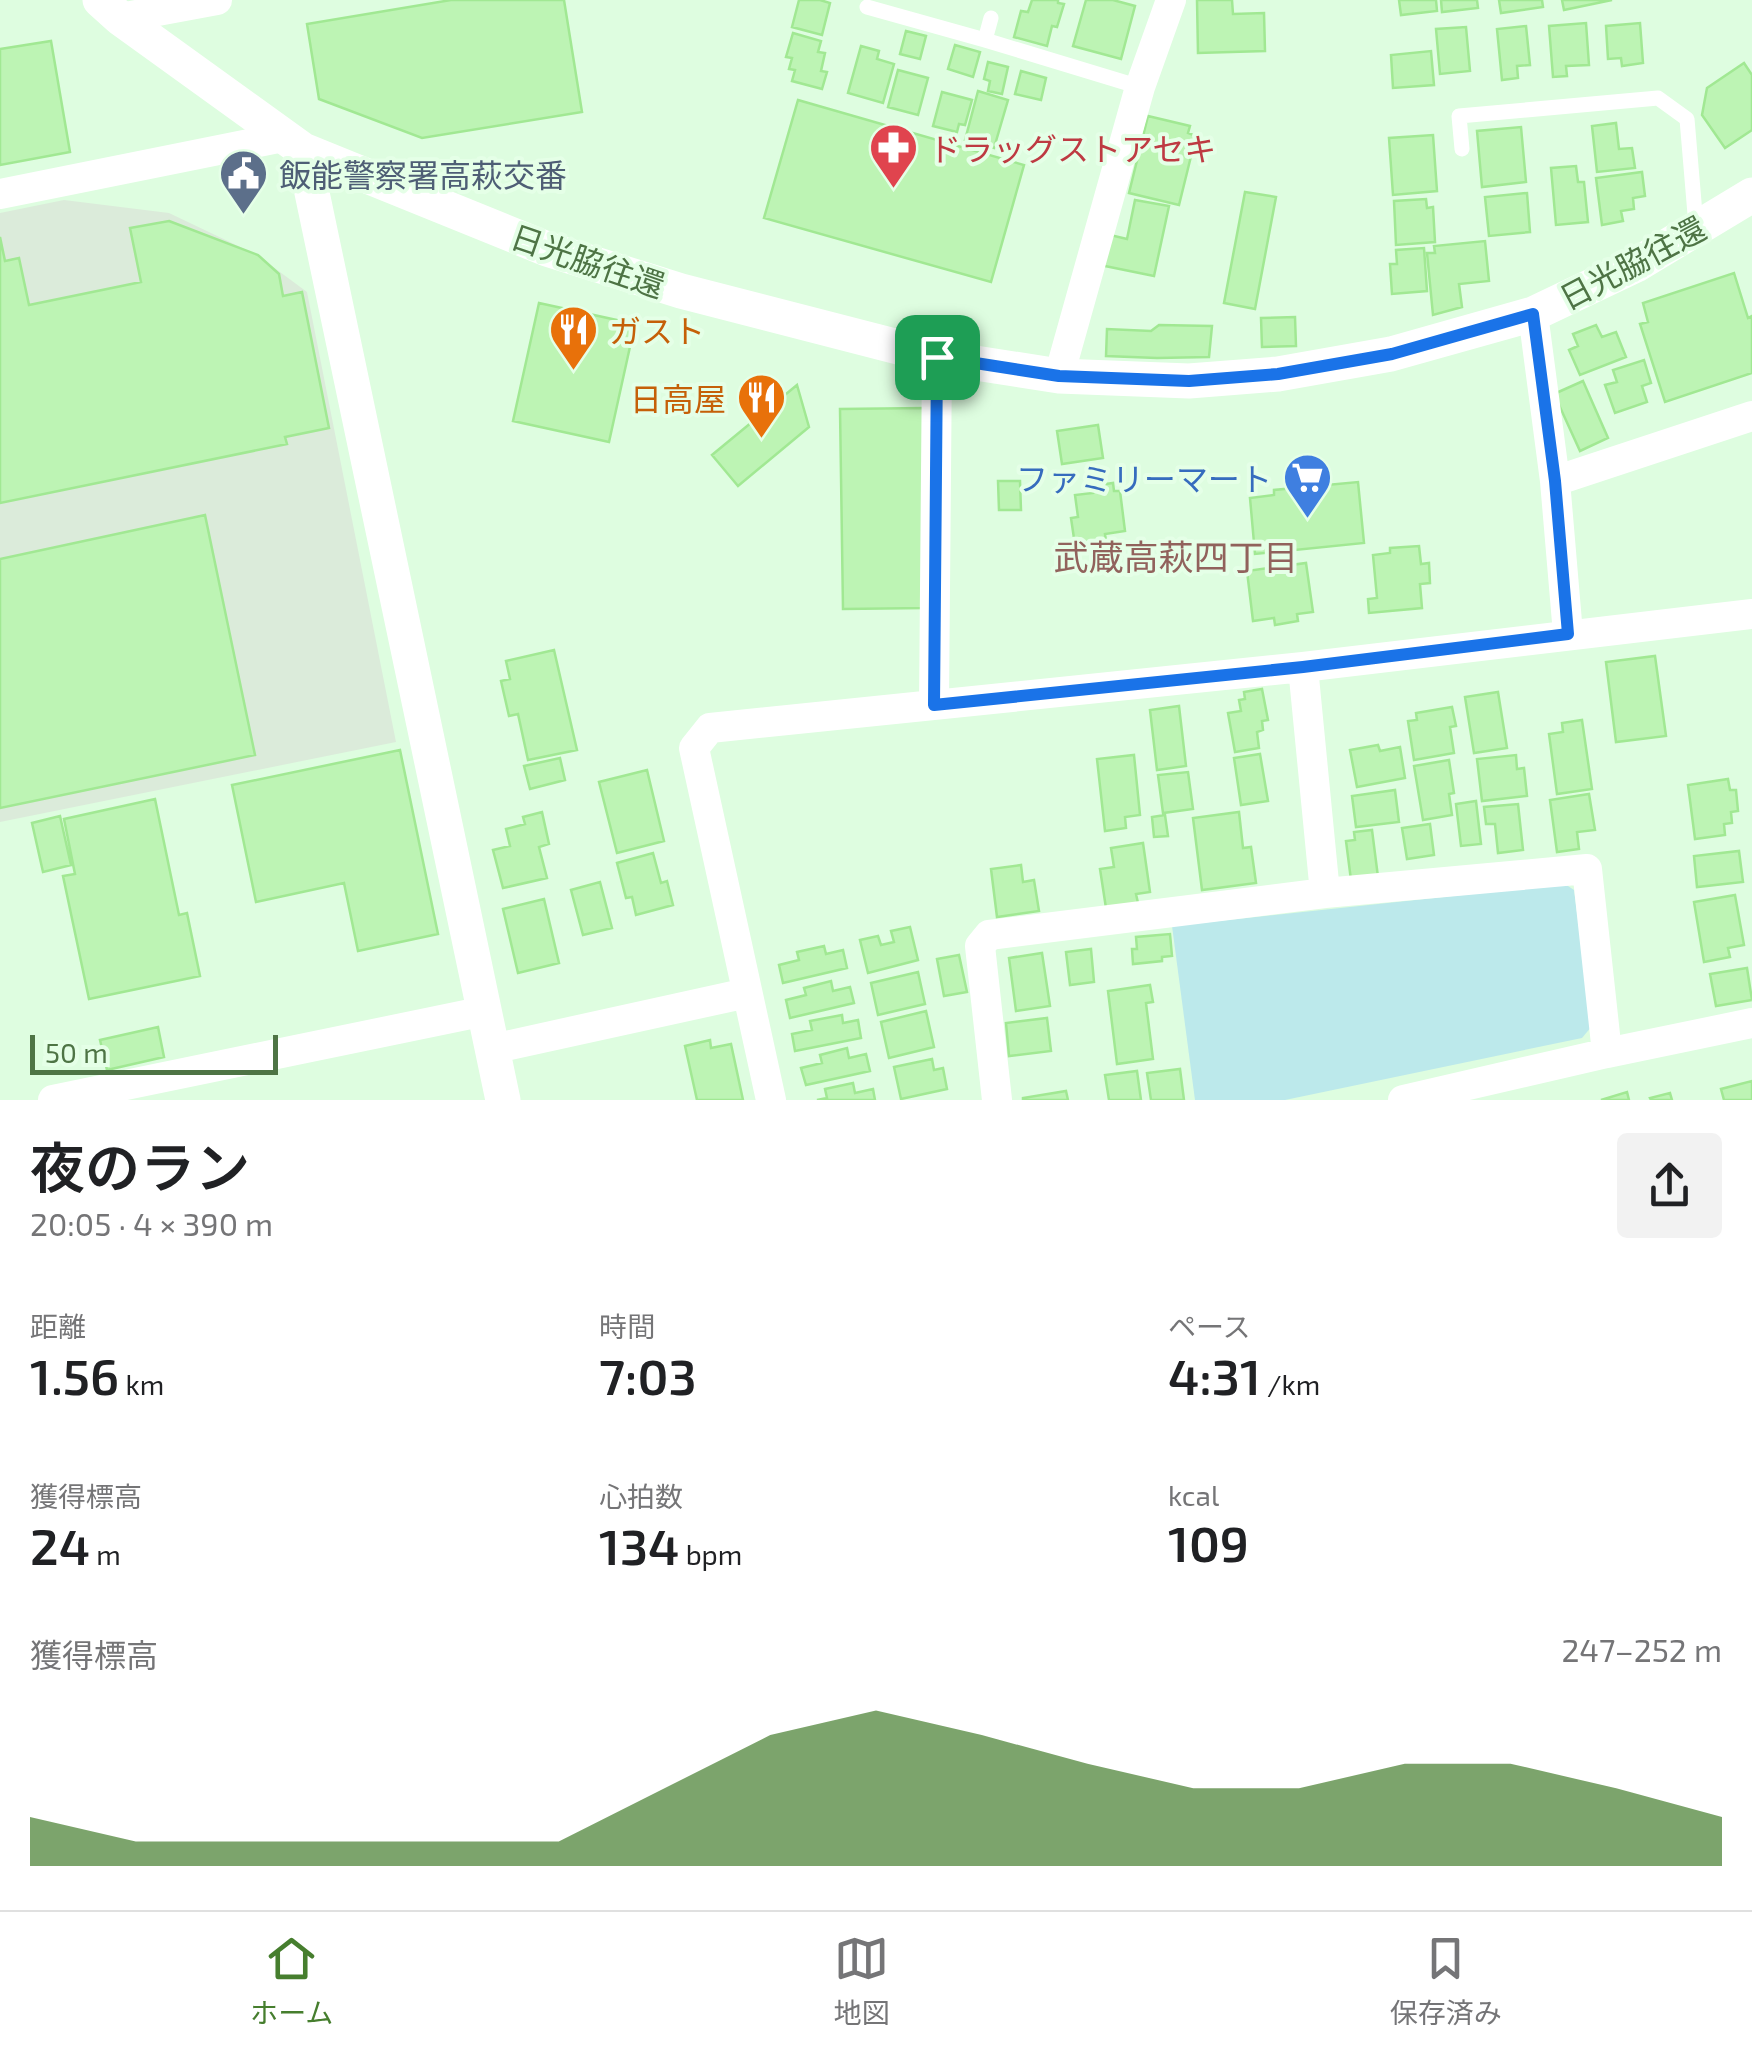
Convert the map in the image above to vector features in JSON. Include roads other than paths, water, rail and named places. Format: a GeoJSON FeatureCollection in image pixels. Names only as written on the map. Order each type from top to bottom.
{"type":"FeatureCollection","features":[{"type":"Feature","properties":{"kind":"street"},"geometry":{"type":"LineString","coordinates":[[110,9],[217,0]]}},
{"type":"Feature","properties":{"kind":"street"},"geometry":{"type":"LineString","coordinates":[[1059,376],[1140,88],[1171,0]]}},
{"type":"Feature","properties":{"kind":"street","name":"日光脇往還"},"geometry":{"type":"LineString","coordinates":[[110,9],[293,144],[546,249],[681,291],[937,357],[1059,376],[1189,381],[1278,374],[1392,354],[1533,314],[1636,265],[1752,195]]}},
{"type":"Feature","properties":{"kind":"street"},"geometry":{"type":"LineString","coordinates":[[0,194],[293,144],[503,1100]]}},
{"type":"Feature","properties":{"kind":"street"},"geometry":{"type":"LineString","coordinates":[[1533,314],[1555,481],[1568,634]]}},
{"type":"Feature","properties":{"kind":"street"},"geometry":{"type":"LineString","coordinates":[[934,705],[937,357]]}},
{"type":"Feature","properties":{"kind":"street"},"geometry":{"type":"LineString","coordinates":[[1555,481],[1752,416]]}},
{"type":"Feature","properties":{"kind":"street"},"geometry":{"type":"LineString","coordinates":[[771,1100],[694,748],[710,728],[1303,667],[1752,614]]}},
{"type":"Feature","properties":{"kind":"street"},"geometry":{"type":"LineString","coordinates":[[1303,667],[1325,893]]}},
{"type":"Feature","properties":{"kind":"street"},"geometry":{"type":"LineString","coordinates":[[997,1100],[980,946],[989,934],[1325,893],[1587,869],[1607,1053]]}},
{"type":"Feature","properties":{"kind":"street"},"geometry":{"type":"LineString","coordinates":[[492,1049],[748,993]]}},
{"type":"Feature","properties":{"kind":"street"},"geometry":{"type":"LineString","coordinates":[[53,1100],[485,1012]]}},
{"type":"Feature","properties":{"kind":"street"},"geometry":{"type":"LineString","coordinates":[[1403,1100],[1752,1023]]}},
{"type":"Feature","properties":{"kind":"lane"},"geometry":{"type":"LineString","coordinates":[[866,7],[1140,88]]}},
{"type":"Feature","properties":{"kind":"lane"},"geometry":{"type":"LineString","coordinates":[[985,40],[991,18]]}},
{"type":"Feature","properties":{"kind":"lane"},"geometry":{"type":"LineString","coordinates":[[1462,150],[1459,116],[1658,98],[1687,119],[1696,228]]}},
{"type":"Feature","properties":{"kind":"place","name":"ドラッグストアセキ"},"geometry":{"type":"Point","coordinates":[894,190]}},
{"type":"Feature","properties":{"kind":"place","name":"飯能警察署高萩交番"},"geometry":{"type":"Point","coordinates":[244,216]}},
{"type":"Feature","properties":{"kind":"place","name":"ガスト"},"geometry":{"type":"Point","coordinates":[574,372]}},
{"type":"Feature","properties":{"kind":"place","name":"日高屋"},"geometry":{"type":"Point","coordinates":[761,440]}},
{"type":"Feature","properties":{"kind":"place","name":"ファミリーマート"},"geometry":{"type":"Point","coordinates":[1307,520]}},
{"type":"Feature","properties":{"kind":"district","name":"武蔵高萩四丁目"},"geometry":{"type":"Point","coordinates":[1176,556]}}]}
